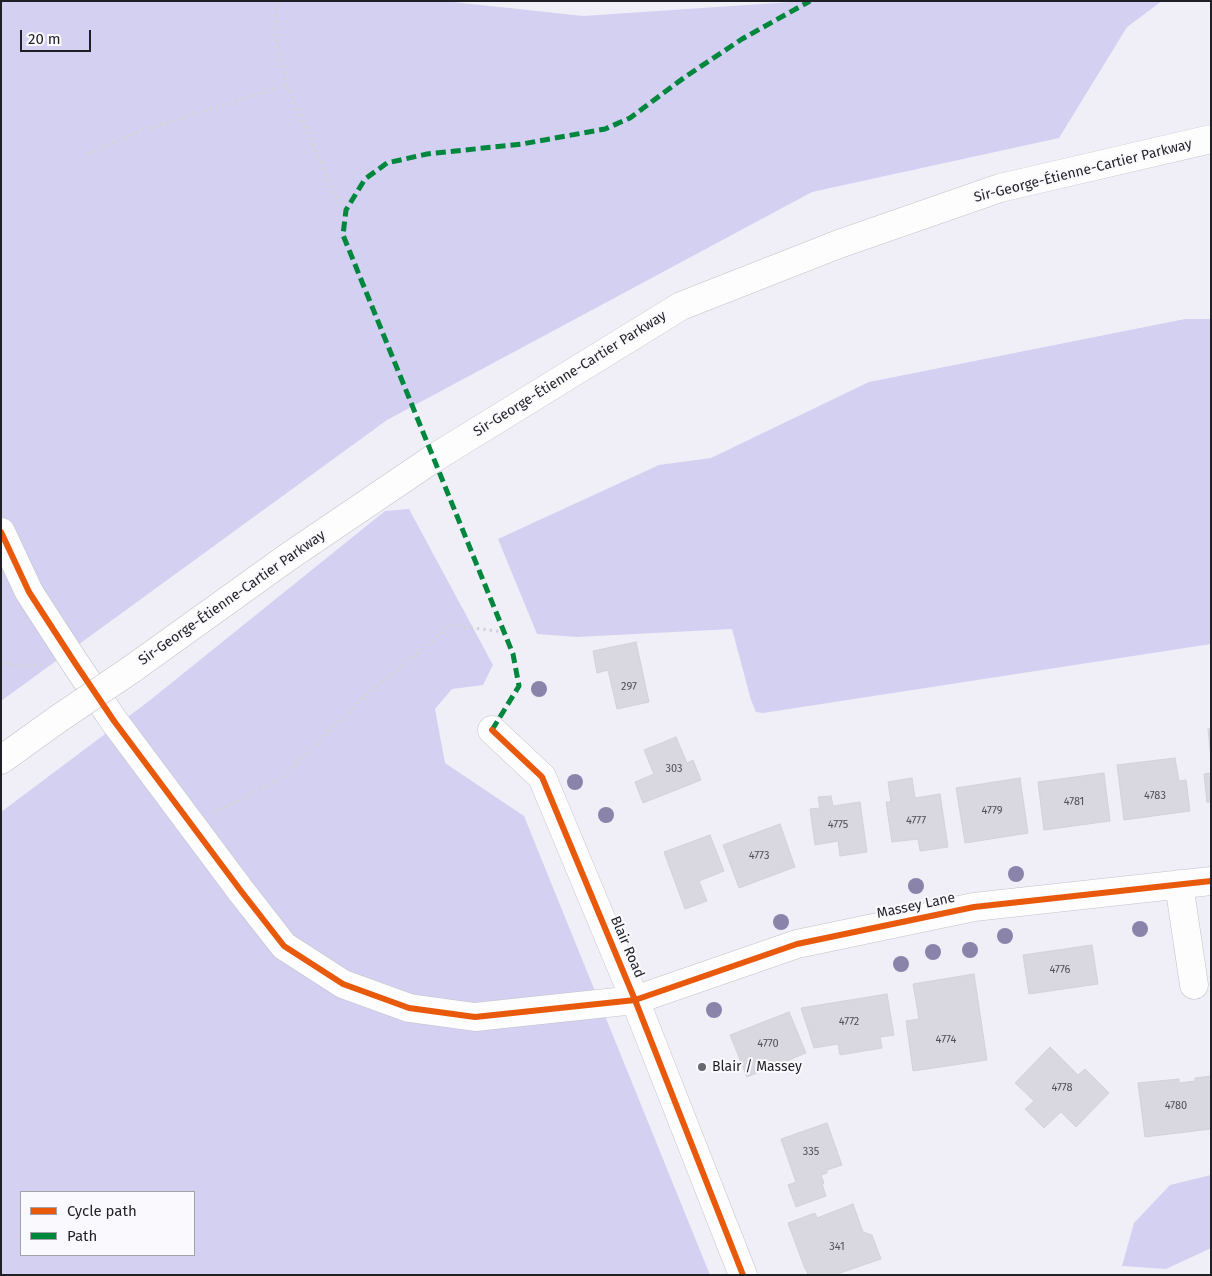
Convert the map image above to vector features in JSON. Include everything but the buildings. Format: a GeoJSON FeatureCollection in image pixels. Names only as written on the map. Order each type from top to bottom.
{"type":"FeatureCollection","features":[{"type":"Feature","properties":{"kind":"street","name":"Sir-George-Étienne-Cartier Parkway"},"geometry":{"type":"LineString","coordinates":[[1,760],[288,557],[434,458],[681,306],[839,244],[1000,188],[1211,139]]}},
{"type":"Feature","properties":{"kind":"street","name":"Massey Lane"},"geometry":{"type":"LineString","coordinates":[[1,532],[29,592],[114,721],[284,946],[343,984],[409,1008],[475,1017],[635,1000],[797,944],[974,906],[1211,881]]}},
{"type":"Feature","properties":{"kind":"street","name":"Blair Road"},"geometry":{"type":"LineString","coordinates":[[492,730],[542,777],[635,1000],[743,1275]]}},
{"type":"Feature","properties":{"kind":"street"},"geometry":{"type":"LineString","coordinates":[[1179,884],[1194,985]]}},
{"type":"Feature","properties":{"kind":"path"},"geometry":{"type":"LineString","coordinates":[[277,1],[275,33],[287,85],[331,186],[346,210]]}},
{"type":"Feature","properties":{"kind":"path"},"geometry":{"type":"LineString","coordinates":[[88,154],[138,132],[287,85]]}},
{"type":"Feature","properties":{"kind":"path"},"geometry":{"type":"LineString","coordinates":[[191,824],[283,777],[359,701],[451,625],[504,632]]}},
{"type":"Feature","properties":{"kind":"path"},"geometry":{"type":"LineString","coordinates":[[1,662],[17,666],[75,663]]}},
{"type":"Feature","properties":{"kind":"shaded area"},"geometry":{"type":"Polygon","coordinates":[[[1,1],[444,1],[583,16],[806,1],[1162,1],[1127,27],[1059,138],[812,192],[387,420],[1,701],[1,1]]]}},
{"type":"Feature","properties":{"kind":"shaded area"},"geometry":{"type":"Polygon","coordinates":[[[1185,319],[1211,319],[1211,644],[763,713],[756,712],[732,629],[577,637],[537,634],[498,539],[659,465],[711,458],[869,382],[1185,319]]]}},
{"type":"Feature","properties":{"kind":"shaded area"},"geometry":{"type":"Polygon","coordinates":[[[409,509],[493,665],[483,685],[452,689],[435,709],[445,763],[524,816],[710,1275],[1,1275],[1,812],[149,701],[385,511],[409,509]]]}},
{"type":"Feature","properties":{"kind":"shaded area"},"geometry":{"type":"Polygon","coordinates":[[[1211,1175],[1211,1248],[1166,1269],[1122,1266],[1134,1223],[1170,1185],[1211,1175]]]}},
{"type":"Feature","properties":{"kind":"marked path"},"geometry":{"type":"LineString","coordinates":[[492,730],[519,686],[513,654],[343,235],[346,210],[365,179],[387,163],[427,154],[522,144],[605,129],[630,118],[685,77],[742,39],[810,1]]}},
{"type":"Feature","properties":{"kind":"cycle path"},"geometry":{"type":"LineString","coordinates":[[1,532],[29,592],[114,721],[284,946],[343,984],[409,1008],[475,1017],[635,1000],[797,944],[974,907],[1211,881]]}},
{"type":"Feature","properties":{"kind":"cycle path"},"geometry":{"type":"LineString","coordinates":[[492,730],[542,777],[635,1000],[743,1275]]}},
{"type":"Feature","properties":{"kind":"place","name":"Blair / Massey"},"geometry":{"type":"Point","coordinates":[702,1067]}}]}
